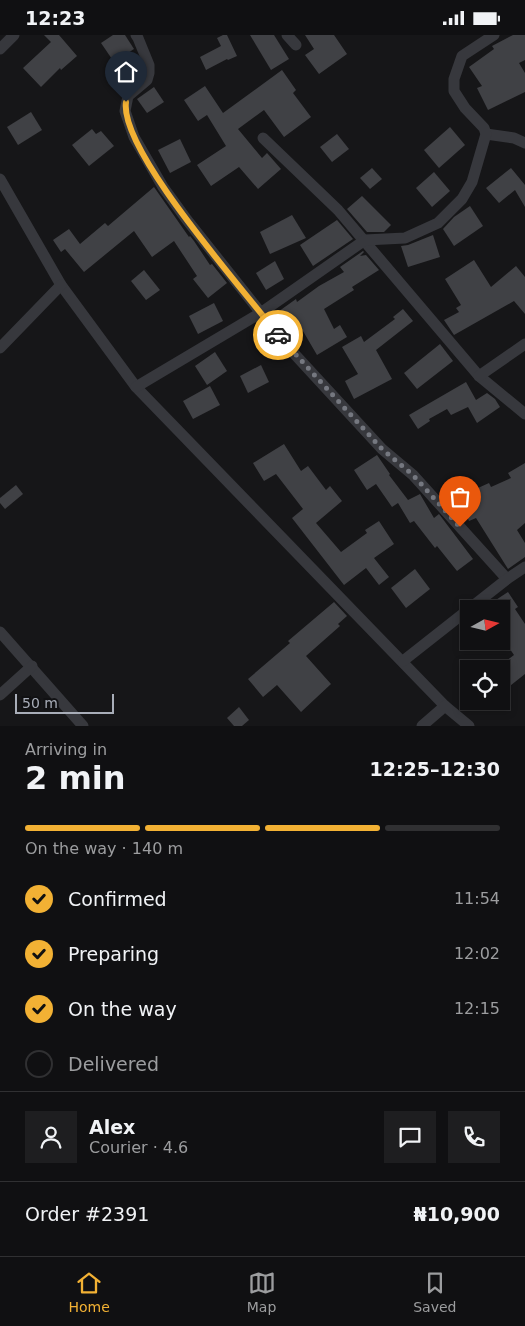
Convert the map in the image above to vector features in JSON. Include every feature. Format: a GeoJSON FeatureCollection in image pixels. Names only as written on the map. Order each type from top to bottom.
{"type":"FeatureCollection","features":[{"type":"Feature","properties":{"kind":"street"},"geometry":{"type":"LineString","coordinates":[[0,49],[14,35]]}},
{"type":"Feature","properties":{"kind":"street"},"geometry":{"type":"LineString","coordinates":[[136,35],[149,65],[149,73],[147,80],[128,95],[125,111],[134,137],[163,187],[288,347],[382,449],[413,475],[507,579]]}},
{"type":"Feature","properties":{"kind":"street"},"geometry":{"type":"LineString","coordinates":[[287,35],[296,45]]}},
{"type":"Feature","properties":{"kind":"street"},"geometry":{"type":"LineString","coordinates":[[136,387],[262,312],[365,241],[405,238],[438,223],[462,199],[472,182],[486,134],[484,128],[465,108],[454,91],[454,79],[462,56],[494,35]]}},
{"type":"Feature","properties":{"kind":"street"},"geometry":{"type":"LineString","coordinates":[[486,134],[514,137],[525,143]]}},
{"type":"Feature","properties":{"kind":"street"},"geometry":{"type":"LineString","coordinates":[[263,138],[338,210],[479,376],[525,414]]}},
{"type":"Feature","properties":{"kind":"street"},"geometry":{"type":"LineString","coordinates":[[0,179],[61,285],[136,387],[445,706],[469,726]]}},
{"type":"Feature","properties":{"kind":"street"},"geometry":{"type":"LineString","coordinates":[[0,348],[61,285]]}},
{"type":"Feature","properties":{"kind":"street"},"geometry":{"type":"LineString","coordinates":[[479,376],[525,344]]}},
{"type":"Feature","properties":{"kind":"street"},"geometry":{"type":"LineString","coordinates":[[480,600],[525,567]]}},
{"type":"Feature","properties":{"kind":"street"},"geometry":{"type":"LineString","coordinates":[[403,661],[460,616]]}},
{"type":"Feature","properties":{"kind":"street"},"geometry":{"type":"LineString","coordinates":[[0,632],[83,726]]}},
{"type":"Feature","properties":{"kind":"street"},"geometry":{"type":"LineString","coordinates":[[0,695],[32,667]]}},
{"type":"Feature","properties":{"kind":"street"},"geometry":{"type":"LineString","coordinates":[[422,726],[445,706]]}},
{"type":"Feature","properties":{"kind":"building"},"geometry":{"type":"Polygon","coordinates":[[[44,35],[59,35],[77,56],[61,70],[60,68],[41,87],[23,68],[51,42],[44,35]]]}},
{"type":"Feature","properties":{"kind":"building"},"geometry":{"type":"Polygon","coordinates":[[[113,35],[125,35],[134,49],[114,62],[101,43],[113,35]]]}},
{"type":"Feature","properties":{"kind":"building"},"geometry":{"type":"Polygon","coordinates":[[[227,35],[237,56],[206,70],[200,57],[221,46],[217,38],[227,35]]]}},
{"type":"Feature","properties":{"kind":"building"},"geometry":{"type":"Polygon","coordinates":[[[250,35],[274,35],[289,59],[271,70],[250,35]]]}},
{"type":"Feature","properties":{"kind":"building"},"geometry":{"type":"Polygon","coordinates":[[[305,35],[334,35],[347,54],[319,74],[305,55],[314,49],[305,35]]]}},
{"type":"Feature","properties":{"kind":"building"},"geometry":{"type":"Polygon","coordinates":[[[513,35],[525,35],[525,60],[519,63],[525,73],[525,92],[488,110],[477,88],[482,86],[469,67],[494,49],[492,46],[513,35]]]}},
{"type":"Feature","properties":{"kind":"building"},"geometry":{"type":"Polygon","coordinates":[[[282,70],[296,90],[293,93],[311,117],[284,137],[264,110],[238,129],[262,158],[267,153],[281,169],[258,189],[239,167],[211,186],[197,165],[226,146],[207,115],[198,121],[184,100],[205,86],[223,113],[282,70]]]}},
{"type":"Feature","properties":{"kind":"building"},"geometry":{"type":"Polygon","coordinates":[[[154,87],[164,102],[147,113],[137,99],[154,87]]]}},
{"type":"Feature","properties":{"kind":"building"},"geometry":{"type":"Polygon","coordinates":[[[31,112],[42,130],[18,145],[7,127],[31,112]]]}},
{"type":"Feature","properties":{"kind":"building"},"geometry":{"type":"Polygon","coordinates":[[[450,127],[465,145],[439,168],[424,150],[450,127]]]}},
{"type":"Feature","properties":{"kind":"building"},"geometry":{"type":"Polygon","coordinates":[[[92,129],[96,134],[101,131],[114,146],[89,166],[72,145],[92,129]]]}},
{"type":"Feature","properties":{"kind":"building"},"geometry":{"type":"Polygon","coordinates":[[[337,134],[349,149],[332,162],[320,147],[337,134]]]}},
{"type":"Feature","properties":{"kind":"building"},"geometry":{"type":"Polygon","coordinates":[[[180,139],[191,162],[170,173],[158,150],[180,139]]]}},
{"type":"Feature","properties":{"kind":"building"},"geometry":{"type":"Polygon","coordinates":[[[372,168],[382,179],[370,189],[360,178],[372,168]]]}},
{"type":"Feature","properties":{"kind":"building"},"geometry":{"type":"Polygon","coordinates":[[[511,168],[525,185],[525,207],[515,190],[499,203],[486,188],[511,168]]]}},
{"type":"Feature","properties":{"kind":"building"},"geometry":{"type":"Polygon","coordinates":[[[434,172],[450,191],[432,207],[416,188],[434,172]]]}},
{"type":"Feature","properties":{"kind":"building"},"geometry":{"type":"Polygon","coordinates":[[[154,187],[210,265],[212,264],[227,283],[208,298],[193,279],[197,276],[174,241],[152,257],[134,231],[84,272],[65,249],[61,252],[53,240],[69,229],[80,244],[105,223],[108,226],[154,187]]]}},
{"type":"Feature","properties":{"kind":"building"},"geometry":{"type":"Polygon","coordinates":[[[362,196],[391,225],[384,232],[367,232],[347,209],[362,196]]]}},
{"type":"Feature","properties":{"kind":"building"},"geometry":{"type":"Polygon","coordinates":[[[470,206],[483,226],[454,246],[443,229],[454,217],[470,206]]]}},
{"type":"Feature","properties":{"kind":"building"},"geometry":{"type":"Polygon","coordinates":[[[292,215],[306,238],[270,254],[260,232],[292,215]]]}},
{"type":"Feature","properties":{"kind":"building"},"geometry":{"type":"Polygon","coordinates":[[[337,220],[353,239],[313,266],[300,245],[337,220]]]}},
{"type":"Feature","properties":{"kind":"building"},"geometry":{"type":"Polygon","coordinates":[[[433,235],[440,257],[408,267],[401,246],[433,235]]]}},
{"type":"Feature","properties":{"kind":"building"},"geometry":{"type":"Polygon","coordinates":[[[363,251],[360,256],[366,255],[379,270],[352,287],[354,290],[324,309],[334,329],[340,325],[347,337],[317,355],[300,326],[289,334],[275,314],[296,299],[297,302],[319,286],[344,272],[340,267],[363,251]]]}},
{"type":"Feature","properties":{"kind":"building"},"geometry":{"type":"Polygon","coordinates":[[[474,260],[491,287],[516,266],[525,277],[525,314],[514,301],[454,335],[444,320],[459,312],[456,308],[461,305],[445,279],[474,260]]]}},
{"type":"Feature","properties":{"kind":"building"},"geometry":{"type":"Polygon","coordinates":[[[275,261],[284,279],[266,290],[256,273],[275,261]]]}},
{"type":"Feature","properties":{"kind":"building"},"geometry":{"type":"Polygon","coordinates":[[[144,270],[160,290],[146,300],[131,281],[144,270]]]}},
{"type":"Feature","properties":{"kind":"building"},"geometry":{"type":"Polygon","coordinates":[[[214,303],[223,321],[198,334],[189,316],[214,303]]]}},
{"type":"Feature","properties":{"kind":"building"},"geometry":{"type":"Polygon","coordinates":[[[403,309],[413,321],[376,350],[392,379],[354,399],[345,381],[358,374],[342,347],[361,336],[364,342],[395,319],[393,317],[403,309]]]}},
{"type":"Feature","properties":{"kind":"building"},"geometry":{"type":"Polygon","coordinates":[[[440,344],[453,361],[417,389],[404,373],[440,344]]]}},
{"type":"Feature","properties":{"kind":"building"},"geometry":{"type":"Polygon","coordinates":[[[215,352],[227,371],[207,385],[195,366],[215,352]]]}},
{"type":"Feature","properties":{"kind":"building"},"geometry":{"type":"Polygon","coordinates":[[[261,365],[269,382],[248,393],[240,376],[261,365]]]}},
{"type":"Feature","properties":{"kind":"building"},"geometry":{"type":"Polygon","coordinates":[[[466,382],[476,400],[487,393],[495,399],[500,407],[477,423],[468,407],[451,415],[447,409],[429,419],[430,421],[418,429],[409,415],[466,382]]]}},
{"type":"Feature","properties":{"kind":"building"},"geometry":{"type":"Polygon","coordinates":[[[210,386],[220,405],[193,419],[183,401],[210,386]]]}},
{"type":"Feature","properties":{"kind":"building"},"geometry":{"type":"Polygon","coordinates":[[[284,444],[301,471],[308,466],[326,490],[330,486],[342,501],[316,523],[341,552],[367,533],[365,530],[379,521],[394,544],[374,558],[389,577],[379,585],[366,568],[344,585],[292,518],[303,509],[276,474],[264,481],[253,463],[284,444]]]}},
{"type":"Feature","properties":{"kind":"building"},"geometry":{"type":"Polygon","coordinates":[[[377,455],[408,500],[420,494],[434,518],[439,514],[473,559],[457,571],[437,546],[435,548],[414,521],[410,523],[398,503],[392,507],[376,484],[367,490],[354,470],[377,455]]]}},
{"type":"Feature","properties":{"kind":"building"},"geometry":{"type":"Polygon","coordinates":[[[525,463],[525,523],[517,530],[525,543],[525,557],[508,569],[476,518],[469,521],[458,497],[489,483],[491,487],[511,478],[508,473],[525,463]]]}},
{"type":"Feature","properties":{"kind":"building"},"geometry":{"type":"Polygon","coordinates":[[[16,485],[23,494],[5,509],[0,503],[0,498],[16,485]]]}},
{"type":"Feature","properties":{"kind":"building"},"geometry":{"type":"Polygon","coordinates":[[[415,569],[430,589],[406,608],[391,588],[415,569]]]}},
{"type":"Feature","properties":{"kind":"building"},"geometry":{"type":"Polygon","coordinates":[[[508,592],[518,607],[515,609],[525,624],[525,674],[510,686],[510,660],[508,660],[514,655],[510,649],[510,600],[496,600],[508,592]]]}},
{"type":"Feature","properties":{"kind":"building"},"geometry":{"type":"Polygon","coordinates":[[[334,602],[347,616],[338,624],[340,626],[306,656],[331,684],[301,712],[277,685],[263,697],[248,679],[290,643],[288,641],[334,602]]]}},
{"type":"Feature","properties":{"kind":"building"},"geometry":{"type":"Polygon","coordinates":[[[239,707],[249,720],[242,726],[234,726],[227,718],[239,707]]]}},
{"type":"Feature","properties":{"kind":"way so far"},"geometry":{"type":"LineString","coordinates":[[278,335],[382,449],[413,475],[460,527]]}},
{"type":"Feature","properties":{"kind":"route"},"geometry":{"type":"LineString","coordinates":[[126,102],[125,111],[134,137],[163,187],[278,335]]}}]}
